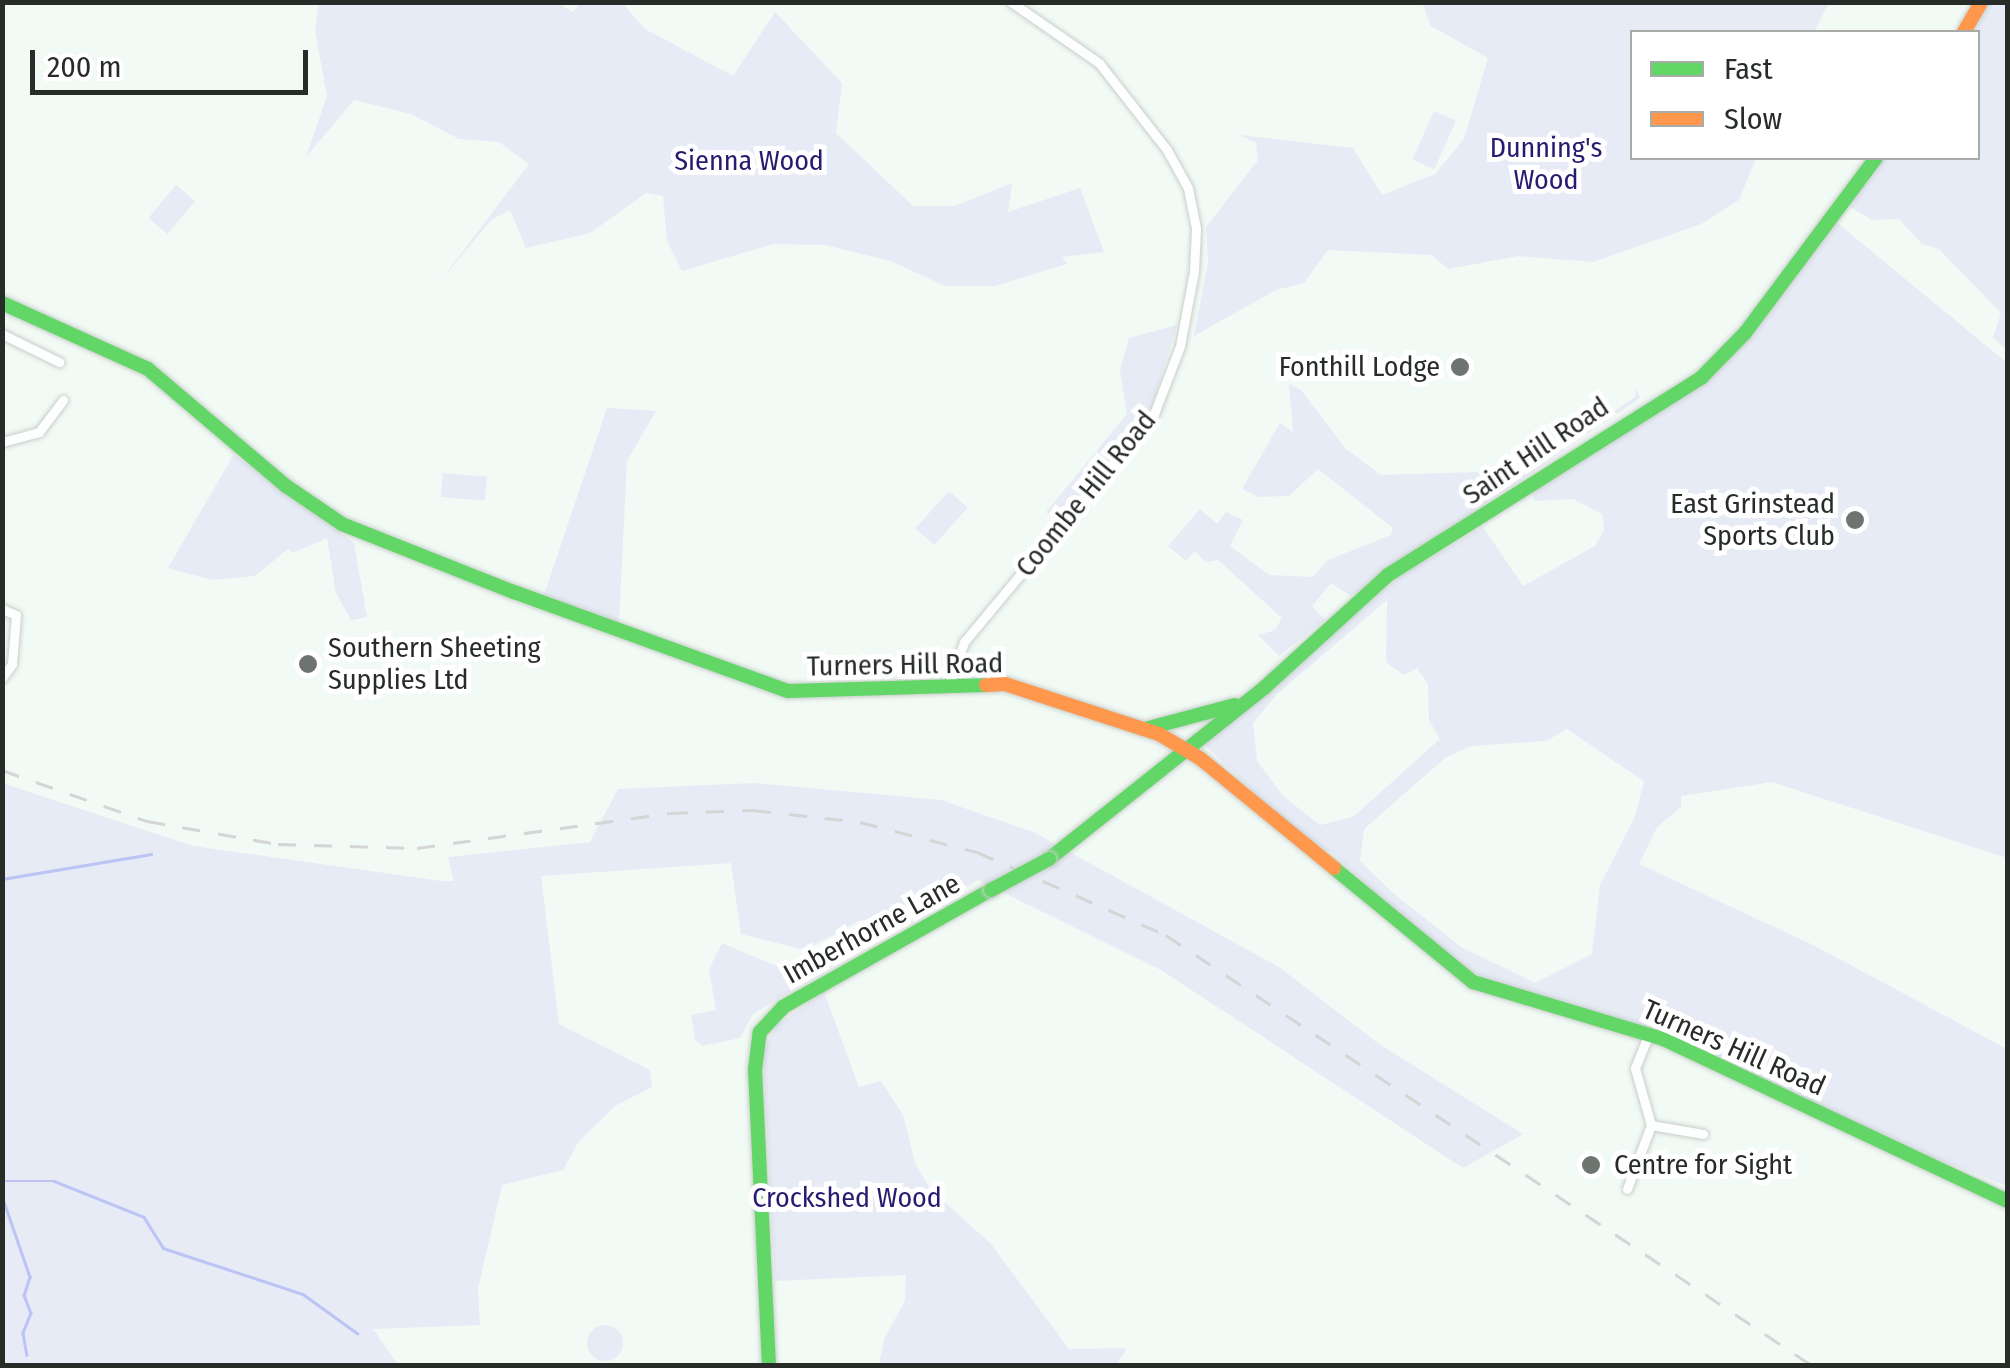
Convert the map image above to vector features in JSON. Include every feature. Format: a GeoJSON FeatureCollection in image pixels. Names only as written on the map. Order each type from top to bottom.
{"type":"FeatureCollection","features":[{"type":"Feature","properties":{"kind":"main road"},"geometry":{"type":"LineString","coordinates":[[1965,30],[1980,2]]}},
{"type":"Feature","properties":{"kind":"main road","name":"Saint Hill Road"},"geometry":{"type":"LineString","coordinates":[[1183,746],[1242,703],[1388,575],[1702,377],[1746,333],[1875,160]]}},
{"type":"Feature","properties":{"kind":"main road","name":"Turners Hill Road"},"geometry":{"type":"LineString","coordinates":[[2,303],[148,369],[286,486],[342,524],[414,554],[788,691],[1005,684],[1144,729],[1183,746],[1473,982],[1649,1034],[2008,1201]]}},
{"type":"Feature","properties":{"kind":"main road"},"geometry":{"type":"LineString","coordinates":[[1144,729],[1242,703]]}},
{"type":"Feature","properties":{"kind":"main road","name":"Imberhorne Lane"},"geometry":{"type":"LineString","coordinates":[[769,1366],[755,1070],[760,1032],[784,1007],[1049,858],[1183,746]]}},
{"type":"Feature","properties":{"kind":"street","name":"Coombe Hill Road"},"geometry":{"type":"LineString","coordinates":[[948,684],[964,642],[1154,414],[1180,346],[1194,271],[1196,228],[1188,188],[1168,150],[1099,63],[1011,2]]}},
{"type":"Feature","properties":{"kind":"street"},"geometry":{"type":"LineString","coordinates":[[2,334],[58,362]]}},
{"type":"Feature","properties":{"kind":"street"},"geometry":{"type":"LineString","coordinates":[[2,442],[39,432],[63,400]]}},
{"type":"Feature","properties":{"kind":"street"},"geometry":{"type":"LineString","coordinates":[[2,608],[16,615],[12,664],[2,678]]}},
{"type":"Feature","properties":{"kind":"street"},"geometry":{"type":"LineString","coordinates":[[1627,1189],[1652,1126],[1635,1068],[1649,1034]]}},
{"type":"Feature","properties":{"kind":"street"},"geometry":{"type":"LineString","coordinates":[[1652,1126],[1702,1134]]}},
{"type":"Feature","properties":{"kind":"green space","name":"Dunning's Wood"},"geometry":{"type":"Polygon","coordinates":[[[1422,2],[1829,3],[1815,30],[1630,30],[1630,160],[1755,160],[1739,200],[1701,224],[1593,262],[1518,256],[1448,269],[1432,255],[1328,250],[1304,283],[1276,290],[1194,336],[1208,262],[1206,227],[1258,160],[1256,143],[1239,135],[1353,148],[1382,195],[1435,174],[1464,139],[1488,58],[1431,26],[1422,2]]]}},
{"type":"Feature","properties":{"kind":"green space","name":"Sienna Wood"},"geometry":{"type":"Polygon","coordinates":[[[319,3],[558,3],[573,12],[580,3],[622,3],[645,29],[733,76],[775,12],[842,83],[836,133],[913,206],[955,206],[1012,183],[1008,212],[1080,188],[1104,252],[1062,257],[1067,264],[995,286],[945,286],[891,261],[825,245],[773,244],[682,271],[667,241],[663,196],[646,193],[590,233],[526,248],[510,210],[491,220],[440,282],[529,164],[499,142],[459,139],[411,114],[354,100],[306,157],[327,96],[315,30],[319,3]]]}},
{"type":"Feature","properties":{"kind":"green space"},"geometry":{"type":"Polygon","coordinates":[[[1989,3],[2007,3],[2007,350],[1993,338],[2001,313],[1939,249],[1922,244],[1899,219],[1872,220],[1847,205],[1881,160],[1980,160],[1980,30],[1975,30],[1989,3]]]}},
{"type":"Feature","properties":{"kind":"green space"},"geometry":{"type":"Polygon","coordinates":[[[1434,111],[1456,121],[1434,169],[1412,159],[1434,111]]]}},
{"type":"Feature","properties":{"kind":"green space"},"geometry":{"type":"Polygon","coordinates":[[[176,185],[195,201],[168,234],[148,218],[176,185]]]}},
{"type":"Feature","properties":{"kind":"green space"},"geometry":{"type":"Polygon","coordinates":[[[1835,221],[2007,363],[2007,858],[1772,782],[1681,796],[1681,807],[1657,827],[1639,864],[1813,945],[2007,1049],[2007,1186],[1862,1130],[1626,1020],[1527,998],[1479,976],[1433,947],[1333,853],[1302,839],[1202,742],[1255,704],[1400,576],[1483,527],[1523,586],[1595,546],[1604,530],[1602,514],[1573,499],[1535,501],[1531,493],[1683,395],[1835,221]],[[1387,600],[1277,694],[1253,723],[1257,761],[1283,796],[1320,825],[1353,817],[1440,739],[1429,720],[1428,684],[1417,668],[1404,675],[1386,662],[1387,600]],[[1567,729],[1546,741],[1471,746],[1445,758],[1364,829],[1360,861],[1393,893],[1461,947],[1535,983],[1592,954],[1600,885],[1635,817],[1644,781],[1567,729]]]}},
{"type":"Feature","properties":{"kind":"green space"},"geometry":{"type":"Polygon","coordinates":[[[1177,325],[1152,407],[1056,522],[1046,512],[1127,414],[1120,370],[1129,338],[1177,325]]]}},
{"type":"Feature","properties":{"kind":"green space"},"geometry":{"type":"Polygon","coordinates":[[[1289,384],[1301,390],[1346,449],[1381,475],[1511,471],[1600,421],[1635,397],[1636,387],[1640,398],[1351,596],[1331,583],[1312,606],[1325,620],[1279,656],[1258,635],[1275,630],[1282,618],[1218,560],[1206,562],[1195,551],[1186,561],[1168,546],[1200,509],[1217,524],[1226,512],[1243,520],[1230,546],[1269,575],[1313,577],[1328,560],[1391,535],[1393,528],[1318,469],[1289,496],[1258,497],[1242,489],[1280,423],[1293,432],[1289,384]]]}},
{"type":"Feature","properties":{"kind":"green space"},"geometry":{"type":"Polygon","coordinates":[[[607,408],[656,411],[627,461],[619,623],[544,595],[607,408]]]}},
{"type":"Feature","properties":{"kind":"green space"},"geometry":{"type":"Polygon","coordinates":[[[234,454],[354,543],[367,617],[351,620],[336,593],[327,538],[293,553],[288,549],[255,576],[212,580],[168,568],[234,454]]]}},
{"type":"Feature","properties":{"kind":"green space"},"geometry":{"type":"Polygon","coordinates":[[[443,473],[487,477],[485,501],[441,497],[443,473]]]}},
{"type":"Feature","properties":{"kind":"green space"},"geometry":{"type":"Polygon","coordinates":[[[949,491],[968,508],[934,545],[916,528],[949,491]]]}},
{"type":"Feature","properties":{"kind":"green space"},"geometry":{"type":"Polygon","coordinates":[[[2,783],[193,846],[441,881],[454,881],[448,857],[590,842],[618,789],[755,783],[941,800],[1033,832],[1279,967],[1379,1044],[1523,1134],[1463,1168],[1161,970],[978,880],[901,926],[861,920],[805,950],[741,934],[731,863],[541,876],[559,1024],[650,1070],[652,1087],[615,1106],[579,1141],[563,1170],[502,1185],[478,1289],[480,1325],[373,1329],[398,1365],[4,1365],[2,783]]]}},
{"type":"Feature","properties":{"kind":"green space"},"geometry":{"type":"Polygon","coordinates":[[[722,943],[788,971],[817,967],[849,943],[862,948],[753,1014],[740,1038],[702,1046],[695,1040],[691,1015],[716,1010],[709,969],[722,943]]]}},
{"type":"Feature","properties":{"kind":"green space","name":"Crockshed Wood"},"geometry":{"type":"Polygon","coordinates":[[[824,992],[859,1087],[881,1081],[903,1115],[915,1163],[930,1189],[991,1244],[1069,1349],[1127,1348],[1116,1365],[879,1365],[884,1339],[905,1301],[906,1275],[775,1281],[763,1053],[776,1026],[824,992]]]}},
{"type":"Feature","properties":{"kind":"green space"},"geometry":{"type":"Polygon","coordinates":[[[605,1325],[618,1330],[623,1343],[618,1356],[605,1361],[592,1356],[587,1343],[592,1330],[605,1325]]]}},
{"type":"Feature","properties":{"kind":"waterway"},"geometry":{"type":"LineString","coordinates":[[2,879],[151,854]]}},
{"type":"Feature","properties":{"kind":"waterway"},"geometry":{"type":"LineString","coordinates":[[2,1181],[54,1181],[144,1217],[163,1248],[303,1294],[357,1333]]}},
{"type":"Feature","properties":{"kind":"waterway"},"geometry":{"type":"LineString","coordinates":[[2,1196],[30,1277],[24,1295],[31,1313],[23,1333],[27,1355]]}},
{"type":"Feature","properties":{"kind":"railway"},"geometry":{"type":"LineString","coordinates":[[2,770],[147,821],[278,844],[417,848],[670,813],[753,810],[860,822],[977,852],[1166,935],[1813,1366]]}},
{"type":"Feature","properties":{"kind":"traffic: fast"},"geometry":{"type":"LineString","coordinates":[[1049,859],[1265,687],[1388,575],[1702,377],[1745,333],[1875,160]]}},
{"type":"Feature","properties":{"kind":"traffic: fast"},"geometry":{"type":"LineString","coordinates":[[2,303],[148,369],[286,486],[342,524],[514,592],[788,691],[986,685]]}},
{"type":"Feature","properties":{"kind":"traffic: fast"},"geometry":{"type":"LineString","coordinates":[[1145,729],[1235,705]]}},
{"type":"Feature","properties":{"kind":"traffic: fast"},"geometry":{"type":"LineString","coordinates":[[991,890],[1049,859]]}},
{"type":"Feature","properties":{"kind":"traffic: fast"},"geometry":{"type":"LineString","coordinates":[[1334,868],[1473,982],[1663,1039],[2008,1201]]}},
{"type":"Feature","properties":{"kind":"traffic: fast"},"geometry":{"type":"LineString","coordinates":[[769,1366],[755,1070],[760,1032],[783,1007],[991,890]]}},
{"type":"Feature","properties":{"kind":"traffic: slow"},"geometry":{"type":"LineString","coordinates":[[1965,30],[1981,2]]}},
{"type":"Feature","properties":{"kind":"traffic: slow"},"geometry":{"type":"LineString","coordinates":[[986,685],[1005,684],[1159,734],[1201,759],[1334,868]]}},
{"type":"Feature","properties":{"kind":"place","name":"Fonthill Lodge"},"geometry":{"type":"Point","coordinates":[1460,367]}},
{"type":"Feature","properties":{"kind":"place","name":"East Grinstead Sports Club"},"geometry":{"type":"Point","coordinates":[1855,520]}},
{"type":"Feature","properties":{"kind":"place","name":"Southern Sheeting Supplies Ltd"},"geometry":{"type":"Point","coordinates":[308,664]}},
{"type":"Feature","properties":{"kind":"place","name":"Centre for Sight"},"geometry":{"type":"Point","coordinates":[1591,1165]}}]}
